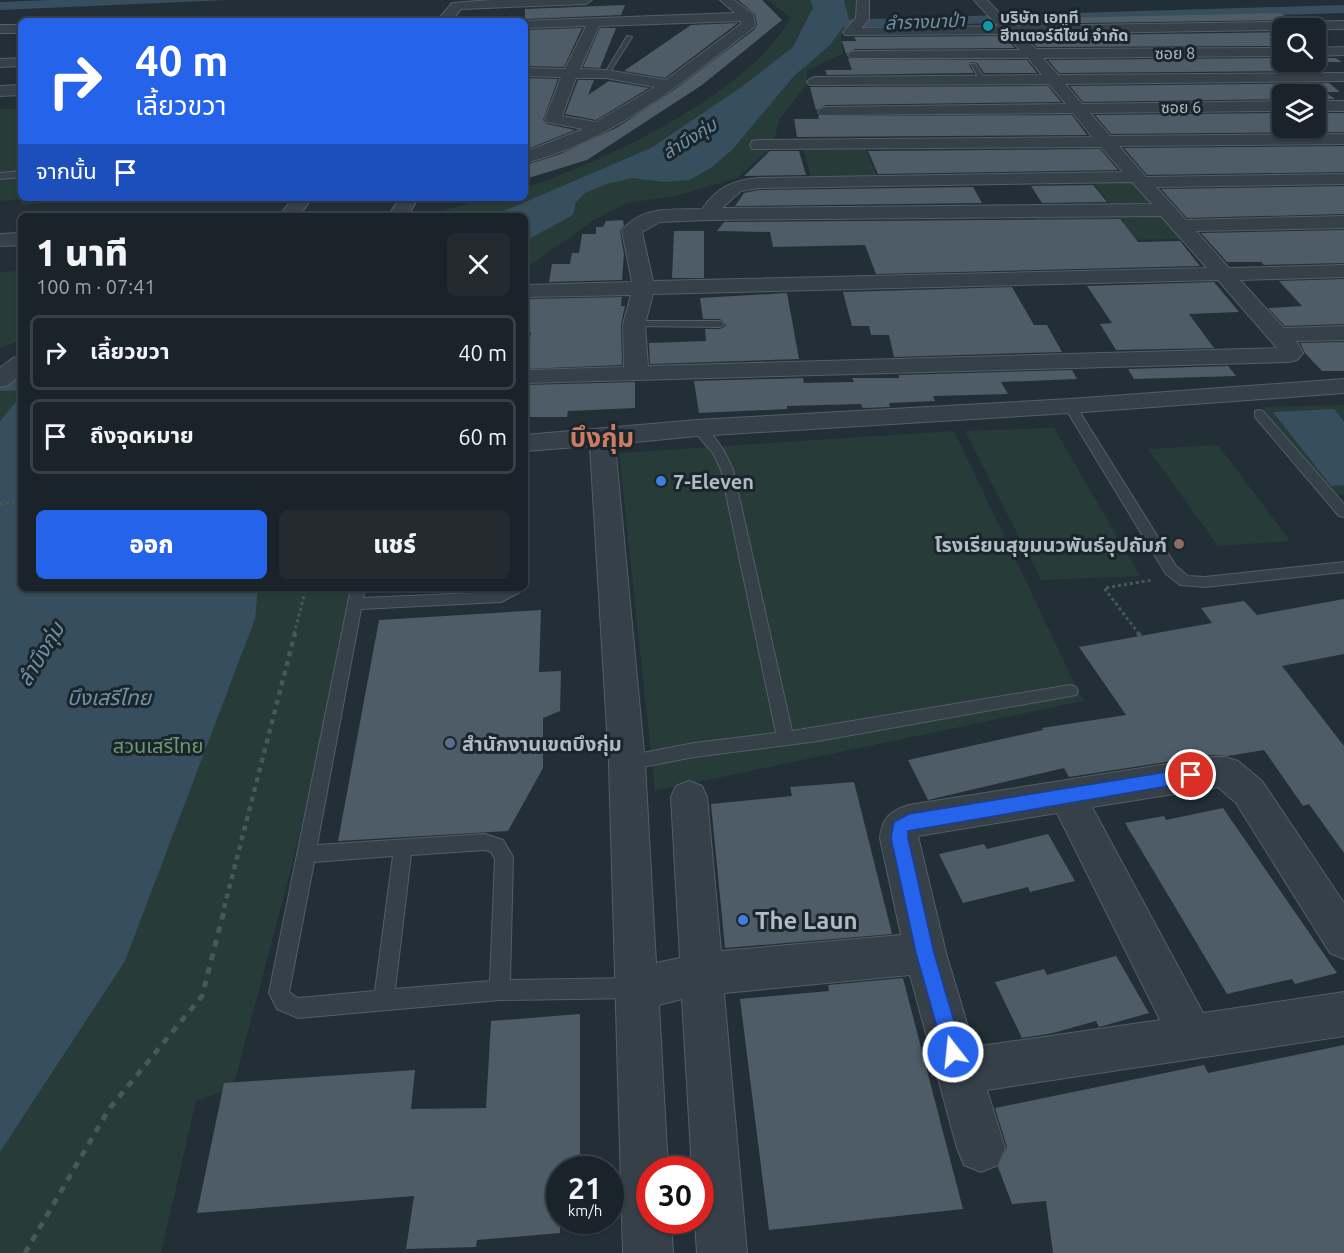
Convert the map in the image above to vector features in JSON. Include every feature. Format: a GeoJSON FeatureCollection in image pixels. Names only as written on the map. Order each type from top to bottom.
{"type":"FeatureCollection","features":[{"type":"Feature","properties":{"kind":"street"},"geometry":{"type":"LineString","coordinates":[[447,18],[458,5],[586,0]]}},
{"type":"Feature","properties":{"kind":"street"},"geometry":{"type":"LineString","coordinates":[[726,0],[748,17]]}},
{"type":"Feature","properties":{"kind":"street"},"geometry":{"type":"LineString","coordinates":[[863,0],[863,15],[850,32],[1001,21],[1344,25]]}},
{"type":"Feature","properties":{"kind":"street"},"geometry":{"type":"LineString","coordinates":[[529,376],[1289,355],[1292,353],[1105,141],[1032,54],[980,0]]}},
{"type":"Feature","properties":{"kind":"street"},"geometry":{"type":"LineString","coordinates":[[522,18],[530,2]]}},
{"type":"Feature","properties":{"kind":"street"},"geometry":{"type":"LineString","coordinates":[[528,24],[748,17]]}},
{"type":"Feature","properties":{"kind":"street"},"geometry":{"type":"LineString","coordinates":[[528,157],[569,142],[669,86],[748,25],[748,17]]}},
{"type":"Feature","properties":{"kind":"street"},"geometry":{"type":"LineString","coordinates":[[569,142],[546,133],[544,130],[553,119],[570,74],[594,23]]}},
{"type":"Feature","properties":{"kind":"street"},"geometry":{"type":"LineString","coordinates":[[0,30],[18,29]]}},
{"type":"Feature","properties":{"kind":"street"},"geometry":{"type":"LineString","coordinates":[[1326,52],[1344,51]]}},
{"type":"Feature","properties":{"kind":"street","name":"ซอย 8"},"geometry":{"type":"LineString","coordinates":[[855,56],[1272,52]]}},
{"type":"Feature","properties":{"kind":"street"},"geometry":{"type":"LineString","coordinates":[[0,63],[18,62]]}},
{"type":"Feature","properties":{"kind":"street"},"geometry":{"type":"LineString","coordinates":[[528,72],[606,74],[669,86]]}},
{"type":"Feature","properties":{"kind":"street"},"geometry":{"type":"LineString","coordinates":[[815,82],[1344,77]]}},
{"type":"Feature","properties":{"kind":"street"},"geometry":{"type":"LineString","coordinates":[[0,91],[18,90]]}},
{"type":"Feature","properties":{"kind":"street","name":"ซอย 6"},"geometry":{"type":"LineString","coordinates":[[826,111],[1272,106]]}},
{"type":"Feature","properties":{"kind":"street"},"geometry":{"type":"LineString","coordinates":[[1326,106],[1344,106]]}},
{"type":"Feature","properties":{"kind":"street"},"geometry":{"type":"LineString","coordinates":[[553,119],[597,127]]}},
{"type":"Feature","properties":{"kind":"street"},"geometry":{"type":"LineString","coordinates":[[758,145],[1344,139]]}},
{"type":"Feature","properties":{"kind":"street"},"geometry":{"type":"LineString","coordinates":[[708,214],[728,190],[743,184],[759,183],[1344,179]]}},
{"type":"Feature","properties":{"kind":"street"},"geometry":{"type":"LineString","coordinates":[[291,213],[301,201]]}},
{"type":"Feature","properties":{"kind":"street"},"geometry":{"type":"LineString","coordinates":[[636,374],[634,324],[644,288],[632,231],[639,224],[656,216],[1166,210]]}},
{"type":"Feature","properties":{"kind":"street"},"geometry":{"type":"LineString","coordinates":[[1180,226],[1344,222]]}},
{"type":"Feature","properties":{"kind":"street"},"geometry":{"type":"LineString","coordinates":[[0,240],[18,239]]}},
{"type":"Feature","properties":{"kind":"street"},"geometry":{"type":"LineString","coordinates":[[528,291],[1344,272]]}},
{"type":"Feature","properties":{"kind":"street"},"geometry":{"type":"LineString","coordinates":[[1278,335],[1344,333]]}},
{"type":"Feature","properties":{"kind":"street"},"geometry":{"type":"LineString","coordinates":[[528,443],[697,428],[1070,406],[1344,386]]}},
{"type":"Feature","properties":{"kind":"street"},"geometry":{"type":"LineString","coordinates":[[602,437],[627,763],[648,1253]]}},
{"type":"Feature","properties":{"kind":"street"},"geometry":{"type":"LineString","coordinates":[[981,1148],[925,953],[899,838],[900,827],[909,822],[1067,795],[1211,772],[1225,772],[1249,792],[1344,939]]}},
{"type":"Feature","properties":{"kind":"street"},"geometry":{"type":"LineString","coordinates":[[1067,795],[1192,1037]]}},
{"type":"Feature","properties":{"kind":"street"},"geometry":{"type":"LineString","coordinates":[[689,797],[722,1253]]}},
{"type":"Feature","properties":{"kind":"street"},"geometry":{"type":"LineString","coordinates":[[638,988],[702,974],[925,953]]}},
{"type":"Feature","properties":{"kind":"street"},"geometry":{"type":"LineString","coordinates":[[959,1072],[1344,1014]]}},
{"type":"Feature","properties":{"kind":"lane"},"geometry":{"type":"LineString","coordinates":[[606,74],[629,37]]}},
{"type":"Feature","properties":{"kind":"lane"},"geometry":{"type":"LineString","coordinates":[[973,65],[984,80]]}},
{"type":"Feature","properties":{"kind":"lane"},"geometry":{"type":"LineString","coordinates":[[0,176],[18,174]]}},
{"type":"Feature","properties":{"kind":"lane"},"geometry":{"type":"LineString","coordinates":[[634,324],[720,324]]}},
{"type":"Feature","properties":{"kind":"lane"},"geometry":{"type":"LineString","coordinates":[[1070,406],[1171,570],[1185,581],[1205,582],[1344,567]]}},
{"type":"Feature","properties":{"kind":"lane"},"geometry":{"type":"LineString","coordinates":[[1259,414],[1344,513]]}},
{"type":"Feature","properties":{"kind":"lane"},"geometry":{"type":"LineString","coordinates":[[697,428],[714,445],[727,470],[785,738]]}},
{"type":"Feature","properties":{"kind":"lane"},"geometry":{"type":"LineString","coordinates":[[510,591],[501,597],[357,596],[279,993],[285,1002],[298,1008],[500,990],[638,988]]}},
{"type":"Feature","properties":{"kind":"lane"},"geometry":{"type":"LineString","coordinates":[[627,763],[694,750],[785,738],[1070,691]]}},
{"type":"Feature","properties":{"kind":"lane"},"geometry":{"type":"LineString","coordinates":[[306,854],[485,842],[497,846],[504,857],[500,990]]}},
{"type":"Feature","properties":{"kind":"lane"},"geometry":{"type":"LineString","coordinates":[[384,1000],[403,848]]}},
{"type":"Feature","properties":{"kind":"path"},"geometry":{"type":"LineString","coordinates":[[0,504],[18,501]]}},
{"type":"Feature","properties":{"kind":"path"},"geometry":{"type":"LineString","coordinates":[[1140,636],[1104,588],[1154,580],[1147,569]]}},
{"type":"Feature","properties":{"kind":"path"},"geometry":{"type":"LineString","coordinates":[[25,1253],[109,1109],[202,996],[305,591]]}},
{"type":"Feature","properties":{"kind":"green space"},"geometry":{"type":"Polygon","coordinates":[[[768,0],[862,0],[862,17],[841,36],[843,54],[807,70],[807,84],[779,120],[773,146],[737,178],[675,196],[626,203],[594,220],[528,267],[528,213],[434,213],[479,201],[528,201],[528,187],[634,142],[709,98],[742,73],[770,46],[791,18],[768,0]]]}},
{"type":"Feature","properties":{"kind":"green space"},"geometry":{"type":"Polygon","coordinates":[[[0,109],[18,109],[18,199],[0,201],[0,109]]]}},
{"type":"Feature","properties":{"kind":"green space"},"geometry":{"type":"Polygon","coordinates":[[[803,147],[865,147],[878,179],[812,180],[803,147]]]}},
{"type":"Feature","properties":{"kind":"green space"},"geometry":{"type":"Polygon","coordinates":[[[1136,178],[1162,208],[1114,209],[1090,179],[1136,178]]]}},
{"type":"Feature","properties":{"kind":"green space"},"geometry":{"type":"Polygon","coordinates":[[[22,201],[85,201],[22,205],[22,201]]]}},
{"type":"Feature","properties":{"kind":"green space"},"geometry":{"type":"Polygon","coordinates":[[[1159,211],[1183,239],[1050,241],[1032,213],[1159,211]]]}},
{"type":"Feature","properties":{"kind":"green space"},"geometry":{"type":"Polygon","coordinates":[[[18,271],[18,341],[0,348],[0,272],[18,271]]]}},
{"type":"Feature","properties":{"kind":"green space","name":"สวนเสรีไทย"},"geometry":{"type":"Polygon","coordinates":[[[18,373],[18,591],[355,591],[291,869],[233,1088],[196,1101],[161,1253],[0,1253],[0,390],[18,373]]]}},
{"type":"Feature","properties":{"kind":"green space"},"geometry":{"type":"Polygon","coordinates":[[[1344,405],[1344,495],[1335,495],[1262,407],[1344,405]]]}},
{"type":"Feature","properties":{"kind":"green space"},"geometry":{"type":"Polygon","coordinates":[[[1054,428],[1140,576],[1041,580],[965,431],[1054,428]]]}},
{"type":"Feature","properties":{"kind":"green space"},"geometry":{"type":"Polygon","coordinates":[[[954,431],[1083,701],[655,791],[619,453],[954,431]]]}},
{"type":"Feature","properties":{"kind":"green space"},"geometry":{"type":"Polygon","coordinates":[[[1218,445],[1290,541],[1218,546],[1148,449],[1218,445]]]}},
{"type":"Feature","properties":{"kind":"water"},"geometry":{"type":"Polygon","coordinates":[[[228,0],[0,10],[0,2],[228,0]]]}},
{"type":"Feature","properties":{"kind":"water","name":"ลำบึงกุ่ม"},"geometry":{"type":"Polygon","coordinates":[[[810,0],[844,0],[849,19],[830,45],[794,76],[732,150],[712,167],[690,180],[664,182],[632,178],[607,184],[585,193],[576,202],[573,215],[528,239],[528,213],[499,213],[651,148],[740,88],[793,47],[813,8],[810,0]]]}},
{"type":"Feature","properties":{"kind":"water","name":"บึงเสรีไทย"},"geometry":{"type":"Polygon","coordinates":[[[18,400],[18,591],[258,591],[255,619],[125,961],[0,1152],[0,421],[18,400]]]}},
{"type":"Feature","properties":{"kind":"water"},"geometry":{"type":"Polygon","coordinates":[[[1334,409],[1344,421],[1344,485],[1331,486],[1273,412],[1334,409]]]}},
{"type":"Feature","properties":{"kind":"building"},"geometry":{"type":"Polygon","coordinates":[[[738,0],[762,0],[782,20],[702,85],[587,160],[528,178],[528,164],[558,155],[618,127],[674,90],[754,30],[757,25],[755,14],[738,0]]]}},
{"type":"Feature","properties":{"kind":"building"},"geometry":{"type":"Polygon","coordinates":[[[625,5],[621,15],[528,19],[525,18],[525,9],[625,5]]]}},
{"type":"Feature","properties":{"kind":"building"},"geometry":{"type":"Polygon","coordinates":[[[1280,13],[1288,18],[1272,18],[1272,20],[1013,24],[1011,21],[1038,21],[1036,20],[1280,13]]]}},
{"type":"Feature","properties":{"kind":"building"},"geometry":{"type":"Polygon","coordinates":[[[738,23],[665,78],[624,71],[691,25],[738,23]]]}},
{"type":"Feature","properties":{"kind":"building"},"geometry":{"type":"Polygon","coordinates":[[[582,28],[564,67],[528,66],[528,30],[582,28]]]}},
{"type":"Feature","properties":{"kind":"building"},"geometry":{"type":"Polygon","coordinates":[[[600,28],[616,28],[600,68],[583,67],[600,28]]]}},
{"type":"Feature","properties":{"kind":"building"},"geometry":{"type":"Polygon","coordinates":[[[1272,32],[1272,46],[1037,47],[1026,36],[1272,32]]]}},
{"type":"Feature","properties":{"kind":"building"},"geometry":{"type":"Polygon","coordinates":[[[1004,36],[1015,48],[855,49],[846,54],[842,41],[856,41],[854,37],[1004,36]]]}},
{"type":"Feature","properties":{"kind":"building"},"geometry":{"type":"Polygon","coordinates":[[[1272,58],[1272,71],[1059,73],[1048,60],[1272,58]]]}},
{"type":"Feature","properties":{"kind":"building"},"geometry":{"type":"Polygon","coordinates":[[[1326,58],[1336,58],[1342,62],[1326,62],[1326,58]]]}},
{"type":"Feature","properties":{"kind":"building"},"geometry":{"type":"Polygon","coordinates":[[[848,59],[1027,60],[1037,73],[984,73],[977,63],[971,62],[969,65],[974,73],[827,75],[825,70],[852,70],[848,59]]]}},
{"type":"Feature","properties":{"kind":"building"},"geometry":{"type":"Polygon","coordinates":[[[528,78],[558,79],[543,120],[547,124],[575,130],[528,149],[528,78]]]}},
{"type":"Feature","properties":{"kind":"building"},"geometry":{"type":"Polygon","coordinates":[[[578,80],[594,80],[588,95],[609,81],[649,88],[596,120],[565,114],[578,80]]]}},
{"type":"Feature","properties":{"kind":"building"},"geometry":{"type":"Polygon","coordinates":[[[1329,83],[1340,92],[1326,92],[1326,84],[1272,84],[1272,99],[1083,102],[1070,86],[1329,83]]]}},
{"type":"Feature","properties":{"kind":"building"},"geometry":{"type":"Polygon","coordinates":[[[1048,86],[1061,102],[826,105],[816,110],[810,87],[1048,86]]]}},
{"type":"Feature","properties":{"kind":"building"},"geometry":{"type":"Polygon","coordinates":[[[1326,93],[1335,99],[1326,99],[1326,93]]]}},
{"type":"Feature","properties":{"kind":"building"},"geometry":{"type":"Polygon","coordinates":[[[1272,113],[1272,133],[1111,134],[1095,115],[1272,113]]]}},
{"type":"Feature","properties":{"kind":"building"},"geometry":{"type":"Polygon","coordinates":[[[1326,113],[1344,113],[1344,132],[1326,132],[1326,113]]]}},
{"type":"Feature","properties":{"kind":"building"},"geometry":{"type":"Polygon","coordinates":[[[1072,115],[1087,135],[797,137],[794,119],[819,119],[818,116],[1072,115]]]}},
{"type":"Feature","properties":{"kind":"building"},"geometry":{"type":"Polygon","coordinates":[[[1344,146],[1344,172],[1147,175],[1124,148],[1344,146]]]}},
{"type":"Feature","properties":{"kind":"building"},"geometry":{"type":"Polygon","coordinates":[[[1100,149],[1118,170],[878,174],[868,151],[1100,149]]]}},
{"type":"Feature","properties":{"kind":"building"},"geometry":{"type":"Polygon","coordinates":[[[770,151],[799,151],[806,175],[744,176],[770,151]]]}},
{"type":"Feature","properties":{"kind":"building"},"geometry":{"type":"Polygon","coordinates":[[[1093,185],[1107,202],[1042,203],[1031,186],[1093,185]]]}},
{"type":"Feature","properties":{"kind":"building"},"geometry":{"type":"Polygon","coordinates":[[[1344,186],[1344,214],[1187,218],[1161,189],[1344,186]]]}},
{"type":"Feature","properties":{"kind":"building"},"geometry":{"type":"Polygon","coordinates":[[[973,187],[982,203],[735,206],[744,193],[759,190],[973,187]]]}},
{"type":"Feature","properties":{"kind":"building"},"geometry":{"type":"Polygon","coordinates":[[[1120,219],[1138,242],[1180,241],[1200,266],[876,274],[865,245],[773,247],[770,232],[717,231],[724,222],[1120,219]]]}},
{"type":"Feature","properties":{"kind":"building"},"geometry":{"type":"Polygon","coordinates":[[[623,220],[624,226],[620,231],[624,254],[622,280],[549,282],[552,264],[570,264],[572,253],[579,253],[582,234],[596,234],[596,227],[603,227],[606,221],[623,220]]]}},
{"type":"Feature","properties":{"kind":"building"},"geometry":{"type":"Polygon","coordinates":[[[1344,230],[1344,263],[1264,265],[1261,262],[1227,262],[1201,233],[1344,230]]]}},
{"type":"Feature","properties":{"kind":"building"},"geometry":{"type":"Polygon","coordinates":[[[674,231],[704,231],[704,278],[672,278],[674,231]]]}},
{"type":"Feature","properties":{"kind":"building"},"geometry":{"type":"Polygon","coordinates":[[[1344,279],[1344,324],[1285,326],[1268,308],[1302,306],[1279,281],[1344,279]]]}},
{"type":"Feature","properties":{"kind":"building"},"geometry":{"type":"Polygon","coordinates":[[[1214,282],[1239,312],[1189,314],[1214,348],[1116,350],[1100,324],[1112,323],[1087,286],[1214,282]]]}},
{"type":"Feature","properties":{"kind":"building"},"geometry":{"type":"Polygon","coordinates":[[[1012,287],[1034,325],[1047,325],[1062,352],[894,357],[889,335],[871,335],[869,326],[852,326],[843,292],[1012,287]]]}},
{"type":"Feature","properties":{"kind":"building"},"geometry":{"type":"Polygon","coordinates":[[[787,293],[799,359],[650,364],[649,343],[706,341],[705,329],[720,329],[727,325],[720,319],[703,319],[700,298],[787,293]]]}},
{"type":"Feature","properties":{"kind":"building"},"geometry":{"type":"Polygon","coordinates":[[[622,297],[621,306],[625,306],[621,324],[622,365],[528,369],[531,332],[528,332],[528,299],[622,297]]]}},
{"type":"Feature","properties":{"kind":"building"},"geometry":{"type":"Polygon","coordinates":[[[1344,342],[1344,371],[1322,371],[1305,353],[1300,343],[1344,342]]]}},
{"type":"Feature","properties":{"kind":"building"},"geometry":{"type":"Polygon","coordinates":[[[1228,366],[1236,376],[1134,379],[1128,369],[1228,366]]]}},
{"type":"Feature","properties":{"kind":"building"},"geometry":{"type":"Polygon","coordinates":[[[1072,370],[1077,379],[1001,382],[1008,394],[933,396],[935,401],[889,403],[890,407],[863,408],[861,404],[787,406],[787,409],[699,413],[694,381],[803,378],[804,383],[854,382],[852,378],[899,378],[899,375],[1072,370]]]}},
{"type":"Feature","properties":{"kind":"building"},"geometry":{"type":"Polygon","coordinates":[[[635,382],[635,408],[568,411],[567,417],[528,417],[528,385],[635,382]]]}},
{"type":"Feature","properties":{"kind":"building"},"geometry":{"type":"Polygon","coordinates":[[[1344,599],[1344,654],[1282,666],[1344,746],[1344,853],[1309,804],[1303,806],[1264,750],[1228,756],[1211,755],[1069,777],[1064,768],[928,800],[908,760],[1043,730],[1042,728],[1126,715],[1079,647],[1212,623],[1201,608],[1244,601],[1257,615],[1344,599]]]}},
{"type":"Feature","properties":{"kind":"building","name":"สำนักงานเขตบึงกุ่ม"},"geometry":{"type":"Polygon","coordinates":[[[541,610],[539,672],[561,671],[560,711],[543,718],[543,768],[508,831],[338,841],[379,620],[541,610]]]}},
{"type":"Feature","properties":{"kind":"building"},"geometry":{"type":"Polygon","coordinates":[[[854,782],[892,934],[725,948],[711,804],[792,796],[790,787],[854,782]]]}},
{"type":"Feature","properties":{"kind":"building"},"geometry":{"type":"Polygon","coordinates":[[[1223,808],[1337,973],[1295,984],[1292,979],[1227,994],[1125,823],[1164,816],[1166,820],[1223,808]]]}},
{"type":"Feature","properties":{"kind":"building"},"geometry":{"type":"Polygon","coordinates":[[[1048,834],[1075,881],[1030,892],[1028,887],[963,903],[939,854],[984,844],[987,849],[1048,834]]]}},
{"type":"Feature","properties":{"kind":"building"},"geometry":{"type":"Polygon","coordinates":[[[1116,956],[1149,1013],[1099,1027],[1096,1021],[1053,1033],[1022,1038],[995,982],[1044,969],[1047,975],[1116,956]]]}},
{"type":"Feature","properties":{"kind":"building"},"geometry":{"type":"Polygon","coordinates":[[[903,978],[963,1209],[769,1230],[740,999],[829,991],[828,985],[903,978]]]}},
{"type":"Feature","properties":{"kind":"building"},"geometry":{"type":"Polygon","coordinates":[[[580,1014],[580,1156],[546,1156],[546,1234],[548,1234],[477,1240],[476,1247],[406,1249],[414,1196],[197,1213],[224,1083],[415,1070],[411,1109],[486,1108],[491,1021],[580,1014]]]}},
{"type":"Feature","properties":{"kind":"building"},"geometry":{"type":"Polygon","coordinates":[[[1344,1045],[1344,1253],[1053,1253],[1046,1201],[1012,1204],[998,1167],[1007,1147],[995,1108],[1204,1065],[1208,1073],[1344,1045]]]}},
{"type":"Feature","properties":{"kind":"waterway","name":"ลำรางนาป่า"},"geometry":{"type":"LineString","coordinates":[[827,0],[829,24],[1344,9]]}},
{"type":"Feature","properties":{"kind":"waterway"},"geometry":{"type":"LineString","coordinates":[[0,384],[18,383]]}},
{"type":"Feature","properties":{"kind":"place","name":"บริษัท เอทูที ฮีทเตอร์ดีไซน์ จำกัด"},"geometry":{"type":"Point","coordinates":[988,26]}},
{"type":"Feature","properties":{"kind":"place","name":"7-Eleven"},"geometry":{"type":"Point","coordinates":[661,481]}},
{"type":"Feature","properties":{"kind":"place","name":"โรงเรียนสุขุมนวพันธ์อุปถัมภ์"},"geometry":{"type":"Point","coordinates":[1179,544]}},
{"type":"Feature","properties":{"kind":"place","name":"สำนักงานเขตบึงกุ่ม"},"geometry":{"type":"Point","coordinates":[450,743]}},
{"type":"Feature","properties":{"kind":"place","name":"The Laun"},"geometry":{"type":"Point","coordinates":[743,920]}},
{"type":"Feature","properties":{"kind":"district","name":"บึงกุ่ม"},"geometry":{"type":"Point","coordinates":[602,437]}},
{"type":"Feature","properties":{"kind":"route"},"geometry":{"type":"LineString","coordinates":[[953,1052],[925,953],[899,838],[900,827],[909,822],[1191,775]]}}]}
